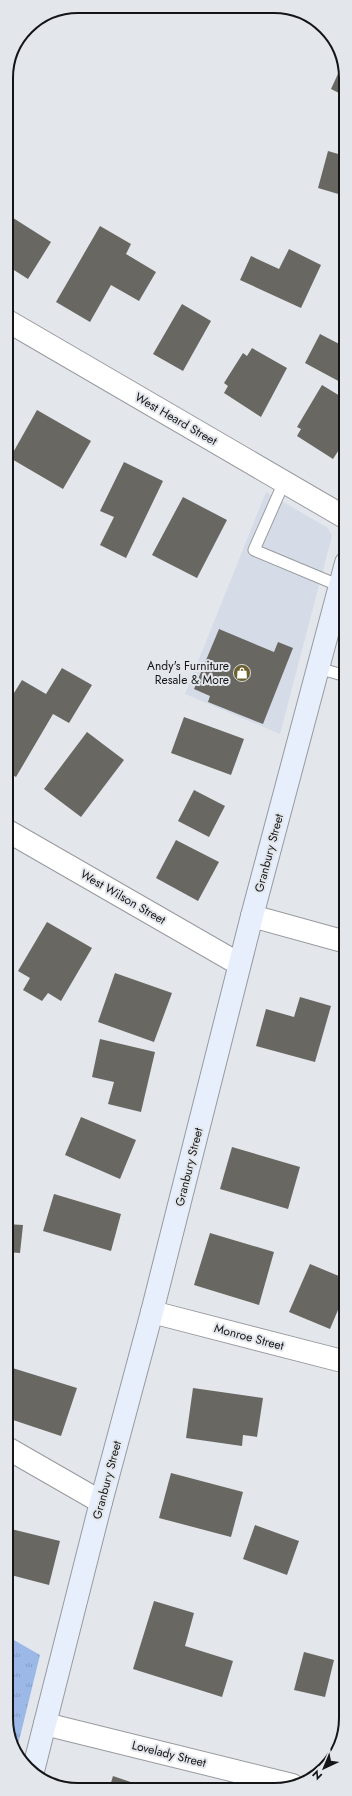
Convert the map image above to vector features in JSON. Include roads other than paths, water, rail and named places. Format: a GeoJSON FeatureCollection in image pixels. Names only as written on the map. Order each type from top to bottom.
{"type":"FeatureCollection","features":[{"type":"Feature","properties":{"kind":"street","name":"West Heard Street"},"geometry":{"type":"LineString","coordinates":[[13,324],[339,514]]}},
{"type":"Feature","properties":{"kind":"street","name":"Granbury Street"},"geometry":{"type":"LineString","coordinates":[[34,1766],[101,1502],[152,1312],[239,964],[318,668],[339,614]]}},
{"type":"Feature","properties":{"kind":"street","name":"West Wilson Street"},"geometry":{"type":"LineString","coordinates":[[13,834],[239,964]]}},
{"type":"Feature","properties":{"kind":"street"},"geometry":{"type":"LineString","coordinates":[[252,916],[339,940]]}},
{"type":"Feature","properties":{"kind":"street","name":"Monroe Street"},"geometry":{"type":"LineString","coordinates":[[152,1312],[339,1360]]}},
{"type":"Feature","properties":{"kind":"street"},"geometry":{"type":"LineString","coordinates":[[13,1452],[101,1502]]}},
{"type":"Feature","properties":{"kind":"street","name":"Lovelady Street"},"geometry":{"type":"LineString","coordinates":[[46,1724],[281,1782]]}},
{"type":"Feature","properties":{"kind":"lane"},"geometry":{"type":"LineString","coordinates":[[284,482],[254,550],[339,586]]}},
{"type":"Feature","properties":{"kind":"lane"},"geometry":{"type":"LineString","coordinates":[[318,668],[339,674]]}},
{"type":"Feature","properties":{"kind":"place","name":"Andy's Furniture Resale & More"},"geometry":{"type":"Point","coordinates":[242,673]}}]}
